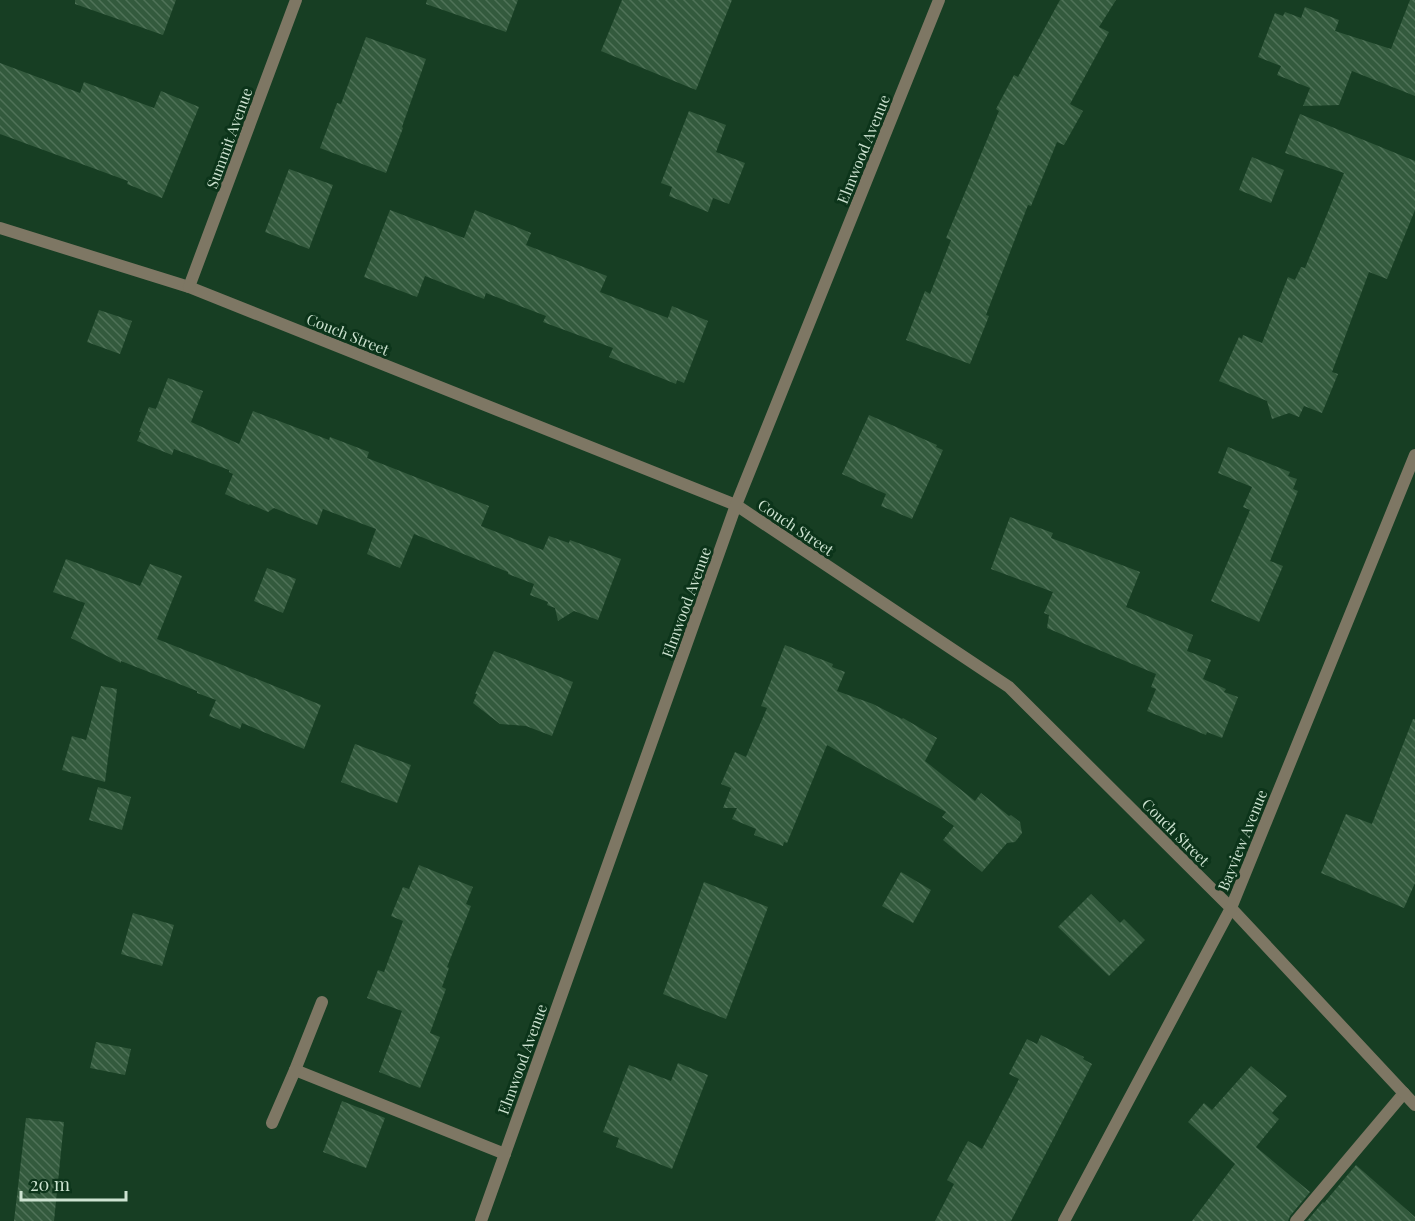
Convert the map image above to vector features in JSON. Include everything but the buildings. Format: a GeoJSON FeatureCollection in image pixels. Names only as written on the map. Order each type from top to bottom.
{"type":"FeatureCollection","features":[{"type":"Feature","properties":{"kind":"street","name":"Summit Avenue"},"geometry":{"type":"LineString","coordinates":[[189,287],[296,0]]}},
{"type":"Feature","properties":{"kind":"street","name":"Elmwood Avenue"},"geometry":{"type":"LineString","coordinates":[[481,1221],[736,505],[939,0]]}},
{"type":"Feature","properties":{"kind":"street","name":"Couch Street"},"geometry":{"type":"LineString","coordinates":[[0,228],[189,287],[736,505],[1009,687],[1231,908],[1415,1105]]}},
{"type":"Feature","properties":{"kind":"street","name":"Bayview Avenue"},"geometry":{"type":"LineString","coordinates":[[1064,1221],[1231,908],[1415,455]]}},
{"type":"Feature","properties":{"kind":"street"},"geometry":{"type":"LineString","coordinates":[[272,1123],[322,1002]]}},
{"type":"Feature","properties":{"kind":"street"},"geometry":{"type":"LineString","coordinates":[[295,1070],[505,1154]]}},
{"type":"Feature","properties":{"kind":"street"},"geometry":{"type":"LineString","coordinates":[[1296,1221],[1404,1093]]}}]}
